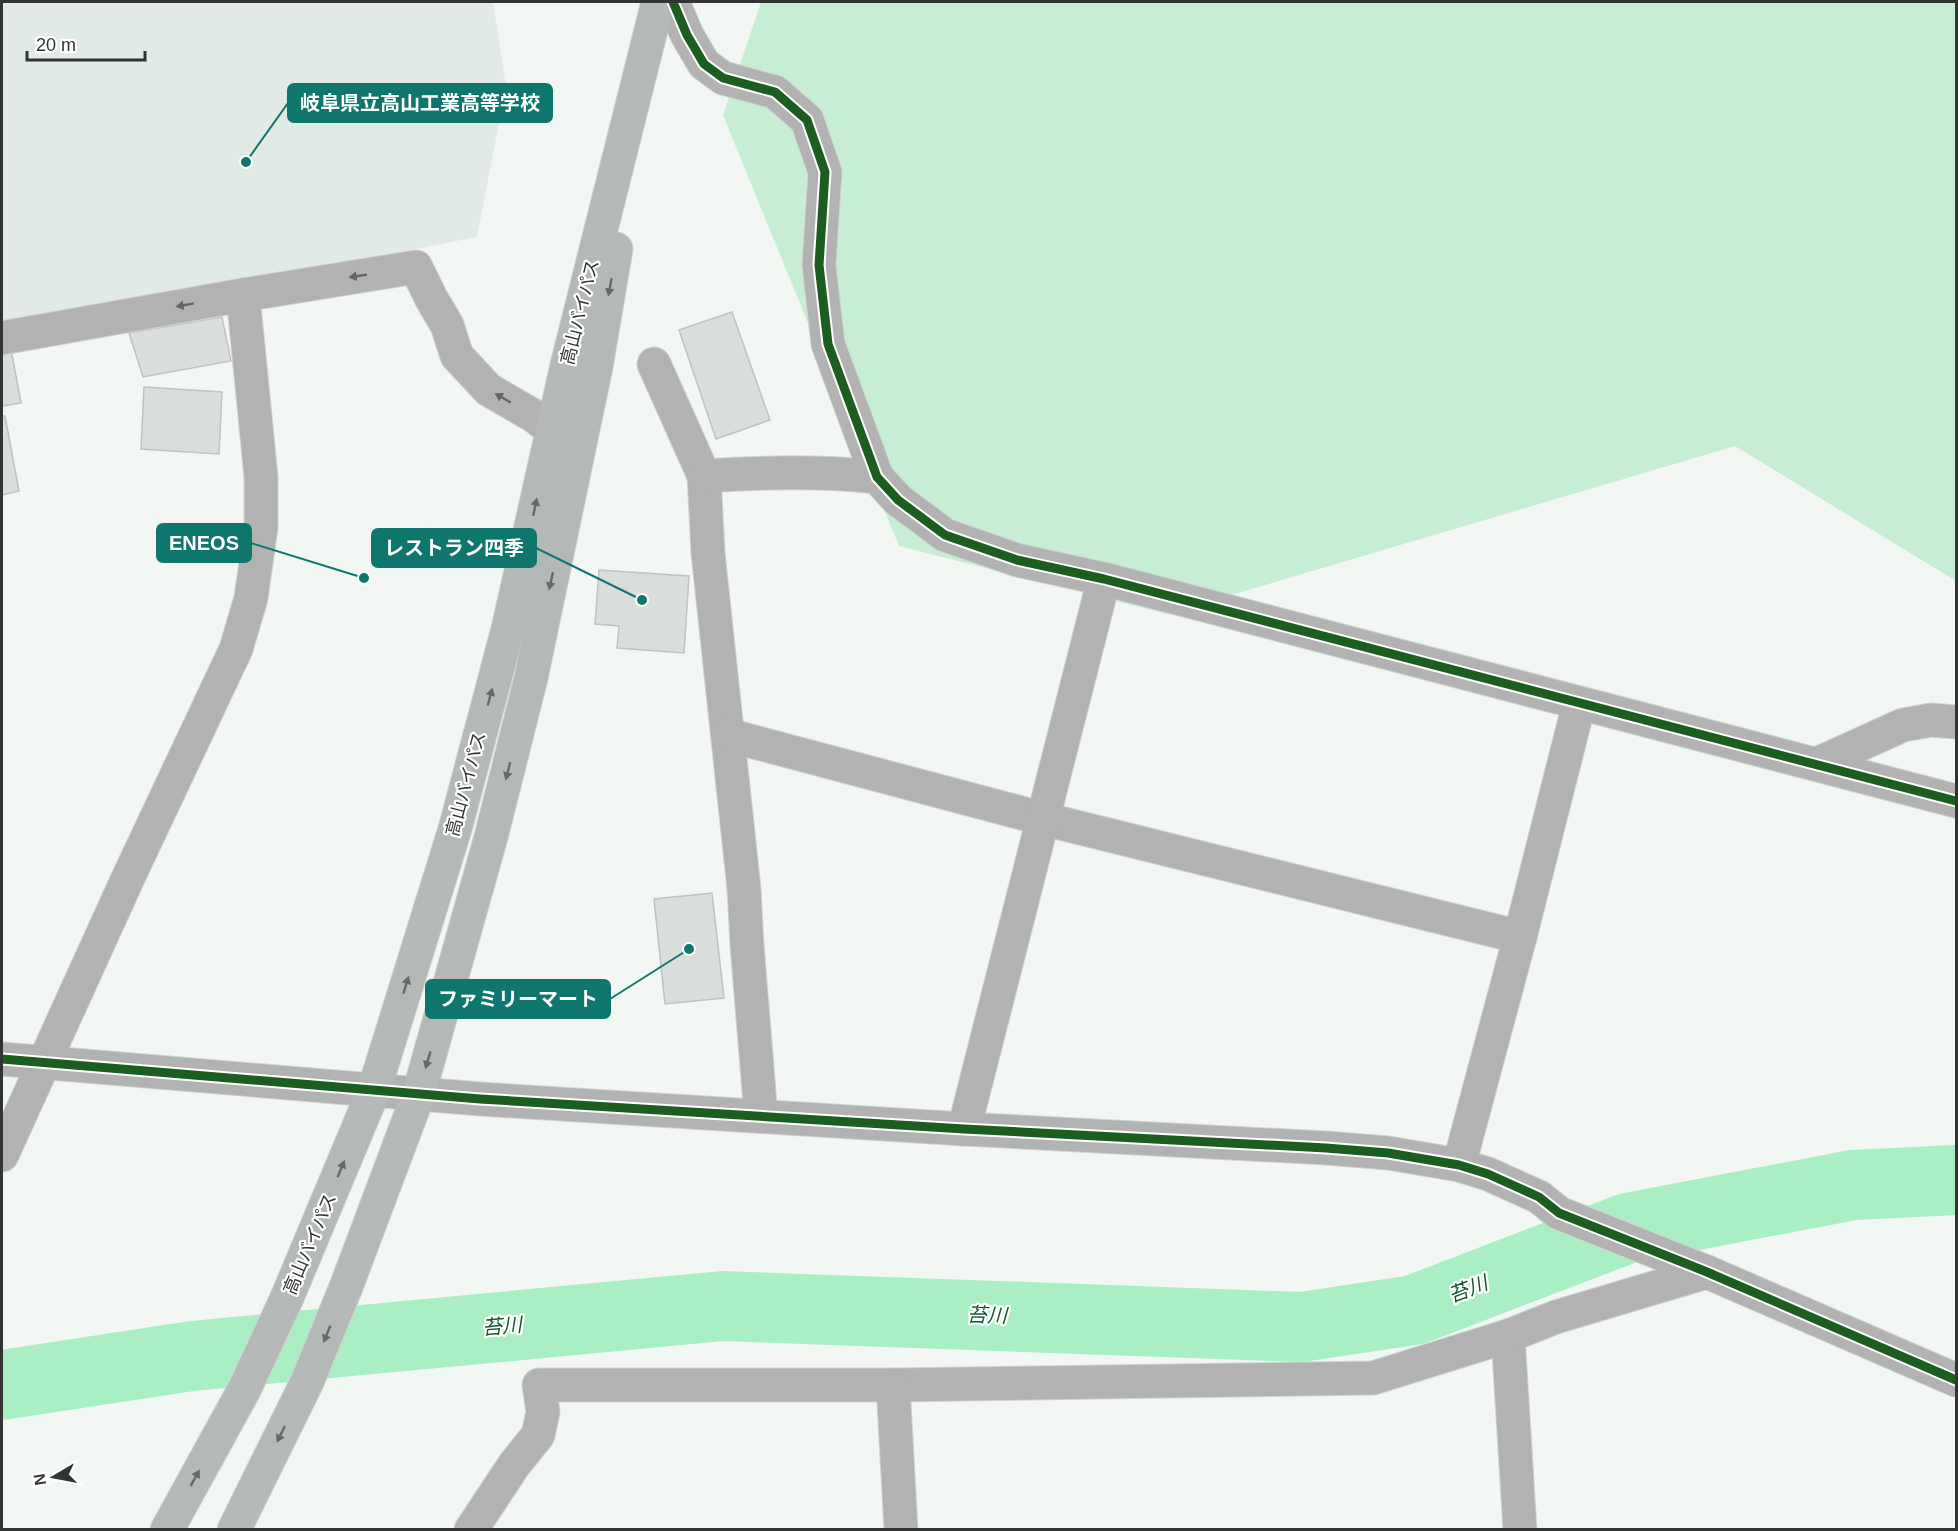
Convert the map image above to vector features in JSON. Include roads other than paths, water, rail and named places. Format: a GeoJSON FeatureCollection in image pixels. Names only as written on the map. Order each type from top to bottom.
{"type":"FeatureCollection","features":[{"type":"Feature","properties":{"kind":"highway","name":"高山バイパス"},"geometry":{"type":"LineString","coordinates":[[167,1530],[244,1390],[286,1300],[374,1090],[454,829],[508,629],[552,430],[659,2]]}},
{"type":"Feature","properties":{"kind":"highway","name":"高山バイパス"},"geometry":{"type":"LineString","coordinates":[[234,1530],[307,1382],[346,1287],[419,1093],[488,848],[531,678],[596,367],[659,2]]}},
{"type":"Feature","properties":{"kind":"street"},"geometry":{"type":"LineString","coordinates":[[673,2],[687,35],[704,64],[723,78],[775,92],[807,120],[825,172],[819,265],[828,344],[877,477],[898,500],[945,536],[1017,560],[1104,579],[1956,801]]}},
{"type":"Feature","properties":{"kind":"street"},"geometry":{"type":"LineString","coordinates":[[2,338],[416,267],[447,325],[457,356],[489,390],[534,416],[552,430]]}},
{"type":"Feature","properties":{"kind":"street"},"geometry":{"type":"LineString","coordinates":[[2,1155],[236,649],[251,598],[261,527],[261,477],[243,295]]}},
{"type":"Feature","properties":{"kind":"street"},"geometry":{"type":"LineString","coordinates":[[654,364],[704,476],[708,553],[744,889],[761,1116]]}},
{"type":"Feature","properties":{"kind":"street"},"geometry":{"type":"LineString","coordinates":[[704,476],[841,474],[877,477]]}},
{"type":"Feature","properties":{"kind":"street"},"geometry":{"type":"LineString","coordinates":[[964,1129],[1104,579]]}},
{"type":"Feature","properties":{"kind":"street"},"geometry":{"type":"LineString","coordinates":[[1459,1165],[1520,937],[1578,704]]}},
{"type":"Feature","properties":{"kind":"street"},"geometry":{"type":"LineString","coordinates":[[1817,764],[1903,725],[1931,720],[1956,722]]}},
{"type":"Feature","properties":{"kind":"street"},"geometry":{"type":"LineString","coordinates":[[728,735],[1044,819],[1520,937]]}},
{"type":"Feature","properties":{"kind":"street"},"geometry":{"type":"LineString","coordinates":[[2,1059],[480,1099],[1388,1153],[1459,1165],[1488,1174],[1539,1197],[1559,1212],[1707,1272],[1956,1380]]}},
{"type":"Feature","properties":{"kind":"street"},"geometry":{"type":"LineString","coordinates":[[471,1530],[514,1465],[538,1435],[543,1412],[539,1385],[893,1385],[1373,1378],[1508,1336],[1557,1317],[1707,1272]]}},
{"type":"Feature","properties":{"kind":"street"},"geometry":{"type":"LineString","coordinates":[[1508,1336],[1520,1530]]}},
{"type":"Feature","properties":{"kind":"street"},"geometry":{"type":"LineString","coordinates":[[893,1385],[901,1530]]}},
{"type":"Feature","properties":{"kind":"waterway","name":"苔川"},"geometry":{"type":"LineString","coordinates":[[2,1385],[192,1356],[723,1306],[1301,1327],[1414,1310],[1628,1228],[1853,1185],[1956,1180]]}},
{"type":"Feature","properties":{"kind":"place","name":"岐阜県立高山工業高等学校"},"geometry":{"type":"Point","coordinates":[246,162]}},
{"type":"Feature","properties":{"kind":"place","name":"ENEOS"},"geometry":{"type":"Point","coordinates":[364,578]}},
{"type":"Feature","properties":{"kind":"place","name":"レストラン四季"},"geometry":{"type":"Point","coordinates":[642,600]}},
{"type":"Feature","properties":{"kind":"place","name":"ファミリーマート"},"geometry":{"type":"Point","coordinates":[689,949]}}]}
